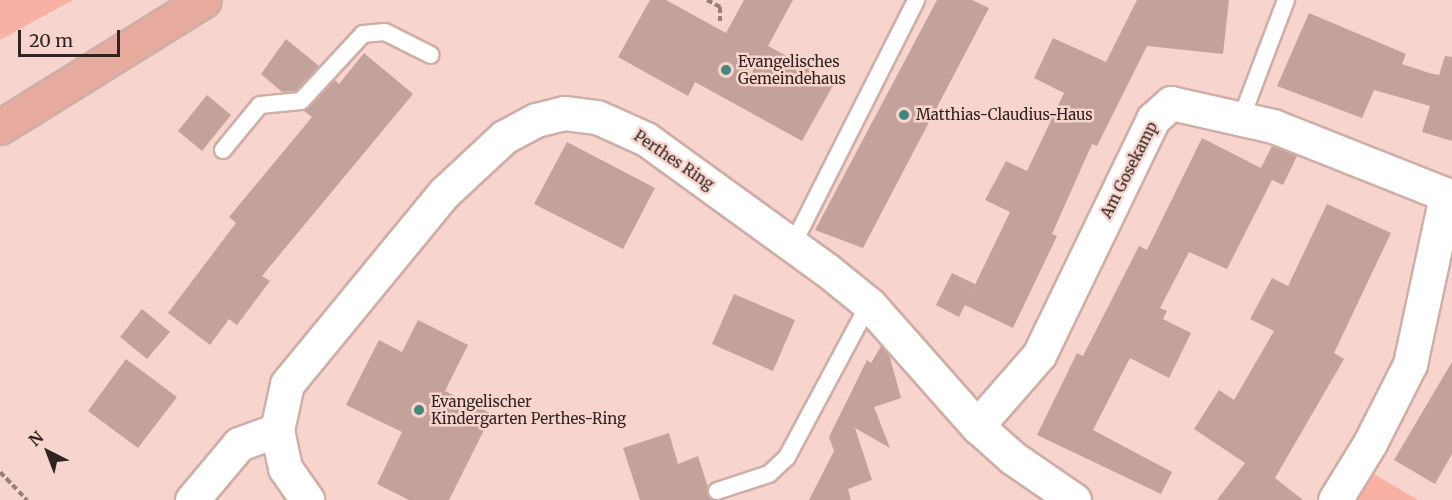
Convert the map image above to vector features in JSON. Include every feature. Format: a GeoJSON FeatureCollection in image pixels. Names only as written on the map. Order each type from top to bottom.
{"type":"FeatureCollection","features":[{"type":"Feature","properties":{"kind":"main road"},"geometry":{"type":"LineString","coordinates":[[0,127],[204,0]]}},
{"type":"Feature","properties":{"kind":"street","name":"Am Gosekamp"},"geometry":{"type":"LineString","coordinates":[[977,426],[1039,355],[1153,119],[1171,103],[1242,116],[1449,196],[1410,364],[1370,443],[1335,500]]}},
{"type":"Feature","properties":{"kind":"street","name":"Perthes Ring"},"geometry":{"type":"LineString","coordinates":[[307,500],[285,468],[277,430],[287,384],[350,306],[476,160],[504,137],[536,120],[564,113],[597,117],[622,126],[646,139],[793,244],[869,304],[977,426],[1013,458],[1074,500]]}},
{"type":"Feature","properties":{"kind":"street"},"geometry":{"type":"LineString","coordinates":[[192,500],[239,444],[277,430]]}},
{"type":"Feature","properties":{"kind":"lane"},"geometry":{"type":"LineString","coordinates":[[793,244],[916,0]]}},
{"type":"Feature","properties":{"kind":"lane"},"geometry":{"type":"LineString","coordinates":[[1242,116],[1286,0]]}},
{"type":"Feature","properties":{"kind":"lane"},"geometry":{"type":"LineString","coordinates":[[223,150],[260,105],[301,101],[363,34],[385,32],[431,55]]}},
{"type":"Feature","properties":{"kind":"lane"},"geometry":{"type":"LineString","coordinates":[[717,491],[769,474],[787,457],[869,304]]}},
{"type":"Feature","properties":{"kind":"path"},"geometry":{"type":"LineString","coordinates":[[707,0],[720,7],[720,21]]}},
{"type":"Feature","properties":{"kind":"path"},"geometry":{"type":"LineString","coordinates":[[0,472],[27,500]]}},
{"type":"Feature","properties":{"kind":"shaded area"},"geometry":{"type":"Polygon","coordinates":[[[0,0],[73,0],[0,40],[0,0]]]}},
{"type":"Feature","properties":{"kind":"shaded area"},"geometry":{"type":"Polygon","coordinates":[[[1369,471],[1418,500],[1353,500],[1369,471]]]}},
{"type":"Feature","properties":{"kind":"building","name":"Evangelisches Gemeindehaus"},"geometry":{"type":"Polygon","coordinates":[[[650,0],[666,0],[726,33],[744,0],[793,0],[768,46],[835,82],[802,141],[695,82],[688,96],[618,57],[650,0]]]}},
{"type":"Feature","properties":{"kind":"building","name":"Matthias-Claudius-Haus"},"geometry":{"type":"Polygon","coordinates":[[[937,0],[972,0],[989,8],[863,248],[815,230],[937,0]]]}},
{"type":"Feature","properties":{"kind":"building"},"geometry":{"type":"Polygon","coordinates":[[[1137,0],[1229,0],[1223,54],[1147,46],[1097,146],[1092,144],[1052,234],[1057,236],[1013,328],[965,305],[959,317],[936,305],[952,273],[975,284],[971,293],[1010,212],[985,200],[1006,161],[1027,171],[1064,93],[1034,78],[1053,38],[1106,62],[1137,0]]]}},
{"type":"Feature","properties":{"kind":"building"},"geometry":{"type":"Polygon","coordinates":[[[1309,13],[1406,54],[1402,64],[1429,73],[1439,75],[1445,56],[1452,57],[1452,141],[1422,132],[1430,106],[1374,90],[1362,118],[1277,86],[1309,13]]]}},
{"type":"Feature","properties":{"kind":"building"},"geometry":{"type":"Polygon","coordinates":[[[286,39],[319,66],[296,91],[282,92],[261,74],[286,39]]]}},
{"type":"Feature","properties":{"kind":"building"},"geometry":{"type":"Polygon","coordinates":[[[364,53],[413,94],[262,276],[270,281],[237,325],[229,319],[210,345],[168,313],[236,223],[229,217],[312,117],[304,111],[335,80],[339,84],[364,53]]]}},
{"type":"Feature","properties":{"kind":"building"},"geometry":{"type":"Polygon","coordinates":[[[207,95],[231,115],[202,151],[178,131],[207,95]]]}},
{"type":"Feature","properties":{"kind":"building"},"geometry":{"type":"Polygon","coordinates":[[[1202,138],[1261,168],[1272,146],[1297,156],[1283,185],[1272,180],[1227,269],[1189,252],[1160,308],[1167,311],[1163,319],[1191,333],[1169,378],[1130,358],[1093,430],[1172,472],[1161,494],[1037,435],[1077,353],[1083,356],[1139,246],[1147,250],[1202,138]]]}},
{"type":"Feature","properties":{"kind":"building"},"geometry":{"type":"Polygon","coordinates":[[[567,142],[655,188],[623,249],[534,204],[567,142]]]}},
{"type":"Feature","properties":{"kind":"building"},"geometry":{"type":"Polygon","coordinates":[[[1327,204],[1391,233],[1334,353],[1344,359],[1275,478],[1303,500],[1217,500],[1245,463],[1194,429],[1219,390],[1234,400],[1274,331],[1250,319],[1272,278],[1288,286],[1327,204]]]}},
{"type":"Feature","properties":{"kind":"building"},"geometry":{"type":"Polygon","coordinates":[[[734,294],[795,320],[773,371],[712,344],[734,294]]]}},
{"type":"Feature","properties":{"kind":"building"},"geometry":{"type":"Polygon","coordinates":[[[142,309],[170,332],[147,359],[120,337],[142,309]]]}},
{"type":"Feature","properties":{"kind":"building","name":"Evangelischer Kindergarten Perthes-Ring"},"geometry":{"type":"Polygon","coordinates":[[[418,320],[468,345],[445,391],[492,414],[449,500],[409,500],[377,484],[402,432],[346,405],[379,340],[402,352],[418,320]]]}},
{"type":"Feature","properties":{"kind":"building"},"geometry":{"type":"Polygon","coordinates":[[[881,346],[889,354],[901,398],[874,407],[890,448],[855,428],[872,480],[848,489],[851,500],[809,500],[834,451],[829,437],[867,360],[871,363],[881,346]]]}},
{"type":"Feature","properties":{"kind":"building"},"geometry":{"type":"Polygon","coordinates":[[[126,359],[177,397],[138,448],[88,411],[126,359]]]}},
{"type":"Feature","properties":{"kind":"building"},"geometry":{"type":"Polygon","coordinates":[[[1452,362],[1452,454],[1435,484],[1394,460],[1452,362]]]}},
{"type":"Feature","properties":{"kind":"building"},"geometry":{"type":"Polygon","coordinates":[[[669,433],[678,464],[698,456],[712,500],[640,500],[623,448],[669,433]]]}},
{"type":"Feature","properties":{"kind":"place","name":"Evangelisches Gemeindehaus"},"geometry":{"type":"Point","coordinates":[726,70]}},
{"type":"Feature","properties":{"kind":"place","name":"Matthias-Claudius-Haus"},"geometry":{"type":"Point","coordinates":[904,115]}},
{"type":"Feature","properties":{"kind":"place","name":"Evangelischer Kindergarten Perthes-Ring"},"geometry":{"type":"Point","coordinates":[419,410]}}]}
